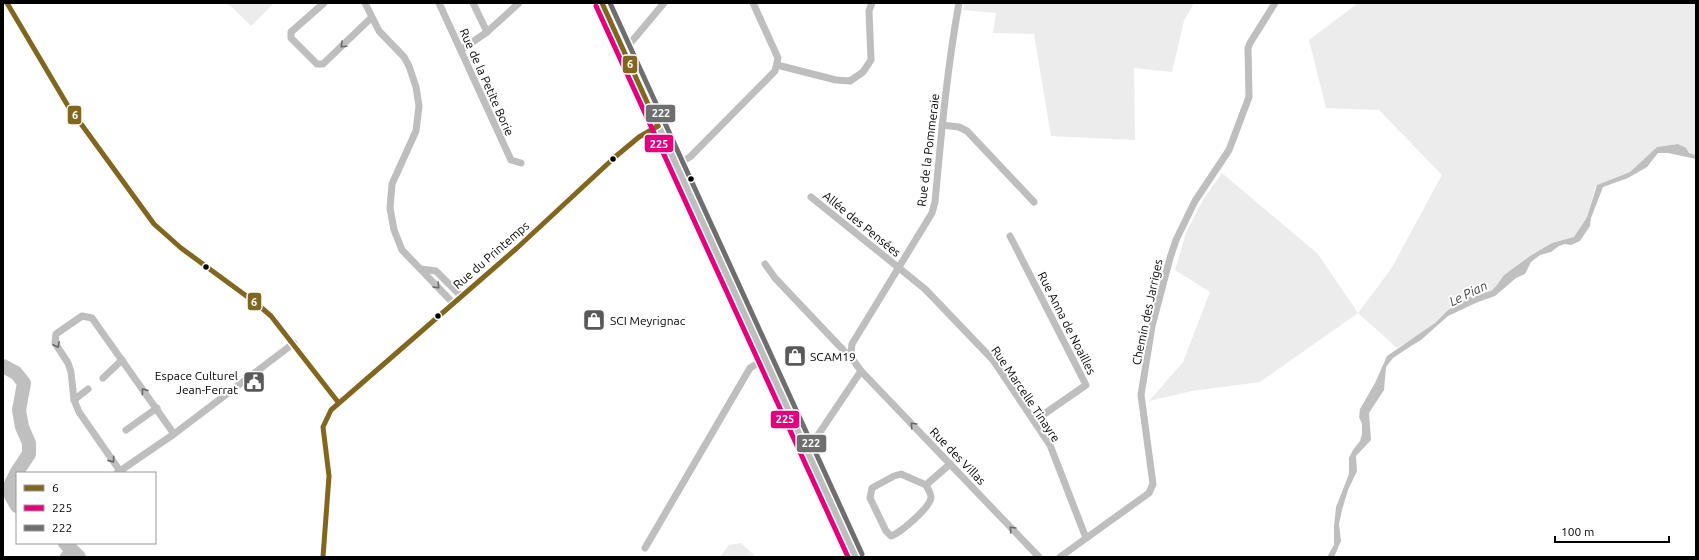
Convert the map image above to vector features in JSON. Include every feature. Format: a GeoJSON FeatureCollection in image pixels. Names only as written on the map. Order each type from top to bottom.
{"type":"FeatureCollection","features":[{"type":"Feature","properties":{"kind":"main road"},"geometry":{"type":"LineString","coordinates":[[604,4],[658,126],[856,557]]}},
{"type":"Feature","properties":{"kind":"street"},"geometry":{"type":"LineString","coordinates":[[7,3],[68,106],[154,224],[181,248],[256,303],[271,316],[294,343],[338,402]]}},
{"type":"Feature","properties":{"kind":"street"},"geometry":{"type":"LineString","coordinates":[[324,3],[291,32],[291,38],[317,64],[322,64],[372,18]]}},
{"type":"Feature","properties":{"kind":"street"},"geometry":{"type":"LineString","coordinates":[[364,3],[379,31],[404,57],[409,66],[416,87],[419,106],[418,121],[412,141],[392,184],[390,208],[394,230],[402,250],[422,269],[453,303]]}},
{"type":"Feature","properties":{"kind":"street","name":"Rue de la Petite Borie"},"geometry":{"type":"LineString","coordinates":[[439,3],[511,160],[521,163]]}},
{"type":"Feature","properties":{"kind":"street"},"geometry":{"type":"LineString","coordinates":[[473,3],[487,32]]}},
{"type":"Feature","properties":{"kind":"street"},"geometry":{"type":"LineString","coordinates":[[461,50],[487,32],[519,3]]}},
{"type":"Feature","properties":{"kind":"street"},"geometry":{"type":"LineString","coordinates":[[624,50],[664,3]]}},
{"type":"Feature","properties":{"kind":"street"},"geometry":{"type":"LineString","coordinates":[[676,165],[694,154],[775,71],[778,58],[753,3]]}},
{"type":"Feature","properties":{"kind":"street"},"geometry":{"type":"LineString","coordinates":[[777,65],[836,80],[850,80],[863,72],[871,60],[869,11],[872,3]]}},
{"type":"Feature","properties":{"kind":"street","name":"Rue de la Pommeraie"},"geometry":{"type":"LineString","coordinates":[[850,355],[852,344],[932,213],[935,202],[942,125],[959,3]]}},
{"type":"Feature","properties":{"kind":"street","name":"Chemin des Jarriges"},"geometry":{"type":"LineString","coordinates":[[1060,557],[1149,493],[1153,484],[1141,395],[1152,326],[1176,240],[1195,201],[1229,150],[1249,98],[1248,48],[1275,3]]}},
{"type":"Feature","properties":{"kind":"street"},"geometry":{"type":"LineString","coordinates":[[942,125],[959,127],[967,131],[1034,202]]}},
{"type":"Feature","properties":{"kind":"street","name":"Rue du Printemps"},"geometry":{"type":"LineString","coordinates":[[323,557],[329,476],[323,427],[331,410],[338,402],[517,248],[615,157],[639,138],[658,126]]}},
{"type":"Feature","properties":{"kind":"street","name":"Allée des Pensées"},"geometry":{"type":"LineString","coordinates":[[811,197],[898,268]]}},
{"type":"Feature","properties":{"kind":"street","name":"Rue Anna de Noailles"},"geometry":{"type":"LineString","coordinates":[[1010,236],[1086,386],[1034,421]]}},
{"type":"Feature","properties":{"kind":"street"},"geometry":{"type":"LineString","coordinates":[[765,264],[780,284],[846,353],[850,355],[861,371],[814,441],[805,447]]}},
{"type":"Feature","properties":{"kind":"street","name":"Rue Marcelle Tinayre"},"geometry":{"type":"LineString","coordinates":[[898,268],[926,289],[993,360],[1050,445],[1086,538]]}},
{"type":"Feature","properties":{"kind":"street"},"geometry":{"type":"LineString","coordinates":[[422,269],[436,270],[461,296]]}},
{"type":"Feature","properties":{"kind":"street"},"geometry":{"type":"LineString","coordinates":[[174,434],[92,318],[86,315],[82,316],[56,334],[55,343],[68,363],[71,372],[74,400],[79,412],[119,472],[174,434],[294,343]]}},
{"type":"Feature","properties":{"kind":"street"},"geometry":{"type":"LineString","coordinates":[[645,548],[750,368],[765,359]]}},
{"type":"Feature","properties":{"kind":"street"},"geometry":{"type":"LineString","coordinates":[[103,378],[122,360]]}},
{"type":"Feature","properties":{"kind":"street","name":"Rue des Villas"},"geometry":{"type":"LineString","coordinates":[[861,371],[1039,557]]}},
{"type":"Feature","properties":{"kind":"street"},"geometry":{"type":"LineString","coordinates":[[74,400],[88,390]]}},
{"type":"Feature","properties":{"kind":"street"},"geometry":{"type":"LineString","coordinates":[[126,430],[157,408]]}},
{"type":"Feature","properties":{"kind":"street"},"geometry":{"type":"LineString","coordinates":[[926,485],[950,464]]}},
{"type":"Feature","properties":{"kind":"street"},"geometry":{"type":"LineString","coordinates":[[900,474],[926,485],[931,496],[930,504],[898,534],[891,536],[886,531],[870,498],[872,488],[900,474]]}},
{"type":"Feature","properties":{"kind":"street"},"geometry":{"type":"LineString","coordinates":[[63,557],[72,544]]}},
{"type":"Feature","properties":{"kind":"shaded area"},"geometry":{"type":"Polygon","coordinates":[[[226,3],[274,3],[251,26],[226,3]]]}},
{"type":"Feature","properties":{"kind":"shaded area"},"geometry":{"type":"Polygon","coordinates":[[[964,3],[1194,3],[1184,21],[1172,72],[1134,68],[1135,140],[1051,136],[1034,34],[993,33],[996,13],[963,10],[964,3]]]}},
{"type":"Feature","properties":{"kind":"shaded area"},"geometry":{"type":"Polygon","coordinates":[[[1358,3],[1696,3],[1696,155],[1689,153],[1678,144],[1657,147],[1630,172],[1599,184],[1595,188],[1587,217],[1574,237],[1552,243],[1530,256],[1504,275],[1491,291],[1469,297],[1457,304],[1422,333],[1397,348],[1358,313],[1391,269],[1442,175],[1379,110],[1326,108],[1309,40],[1358,3]]]}},
{"type":"Feature","properties":{"kind":"shaded area"},"geometry":{"type":"Polygon","coordinates":[[[1678,144],[1686,148],[1689,153],[1696,155],[1696,159],[1668,153],[1658,153],[1647,167],[1628,178],[1603,187],[1591,218],[1590,226],[1580,241],[1571,245],[1565,244],[1559,246],[1551,252],[1540,255],[1531,262],[1525,274],[1516,278],[1495,296],[1448,316],[1421,340],[1393,358],[1386,367],[1384,390],[1369,413],[1371,440],[1356,456],[1357,471],[1348,490],[1339,524],[1341,541],[1334,557],[1327,557],[1334,545],[1336,507],[1349,474],[1349,458],[1360,441],[1362,434],[1362,424],[1359,417],[1360,409],[1375,383],[1387,356],[1435,323],[1448,310],[1469,297],[1491,291],[1504,275],[1530,256],[1552,243],[1574,237],[1587,217],[1597,185],[1630,172],[1657,147],[1678,144]]]}},
{"type":"Feature","properties":{"kind":"shaded area"},"geometry":{"type":"Polygon","coordinates":[[[1222,173],[1318,254],[1358,313],[1260,382],[1192,391],[1149,401],[1183,362],[1210,292],[1175,270],[1186,233],[1203,200],[1222,173]]]}},
{"type":"Feature","properties":{"kind":"shaded area"},"geometry":{"type":"Polygon","coordinates":[[[741,543],[756,557],[720,557],[729,545],[741,543]]]}},
{"type":"Feature","properties":{"kind":"waterway"},"geometry":{"type":"LineString","coordinates":[[3,366],[16,373],[24,383],[19,410],[22,427],[29,443],[29,454],[17,472]]}},
{"type":"Feature","properties":{"kind":"waterway"},"geometry":{"type":"LineString","coordinates":[[16,474],[8,490],[16,504]]}},
{"type":"Feature","properties":{"kind":"waterway"},"geometry":{"type":"LineString","coordinates":[[66,544],[79,557]]}},
{"type":"Feature","properties":{"kind":"transit line","name":"6"},"geometry":{"type":"LineString","coordinates":[[7,3],[68,106],[154,224],[181,248],[256,303],[271,316],[338,402]]}},
{"type":"Feature","properties":{"kind":"transit line","name":"6"},"geometry":{"type":"LineString","coordinates":[[602,3],[658,126]]}},
{"type":"Feature","properties":{"kind":"transit line","name":"222"},"geometry":{"type":"LineString","coordinates":[[610,3],[862,554]]}},
{"type":"Feature","properties":{"kind":"transit line","name":"225"},"geometry":{"type":"LineString","coordinates":[[596,6],[848,557]]}},
{"type":"Feature","properties":{"kind":"transit line","name":"6"},"geometry":{"type":"LineString","coordinates":[[323,557],[329,476],[323,427],[331,410],[517,248],[615,157],[639,137],[658,126]]}},
{"type":"Feature","properties":{"kind":"place","name":"SCI Meyrignac"},"geometry":{"type":"Point","coordinates":[594,320]}},
{"type":"Feature","properties":{"kind":"place","name":"SCAM19"},"geometry":{"type":"Point","coordinates":[795,356]}},
{"type":"Feature","properties":{"kind":"place","name":"Espace Culturel Jean-Ferrat"},"geometry":{"type":"Point","coordinates":[254,382]}},
{"type":"Feature","properties":{"kind":"water label","name":"Le Pian"},"geometry":{"type":"Point","coordinates":[1468,293]}}]}
